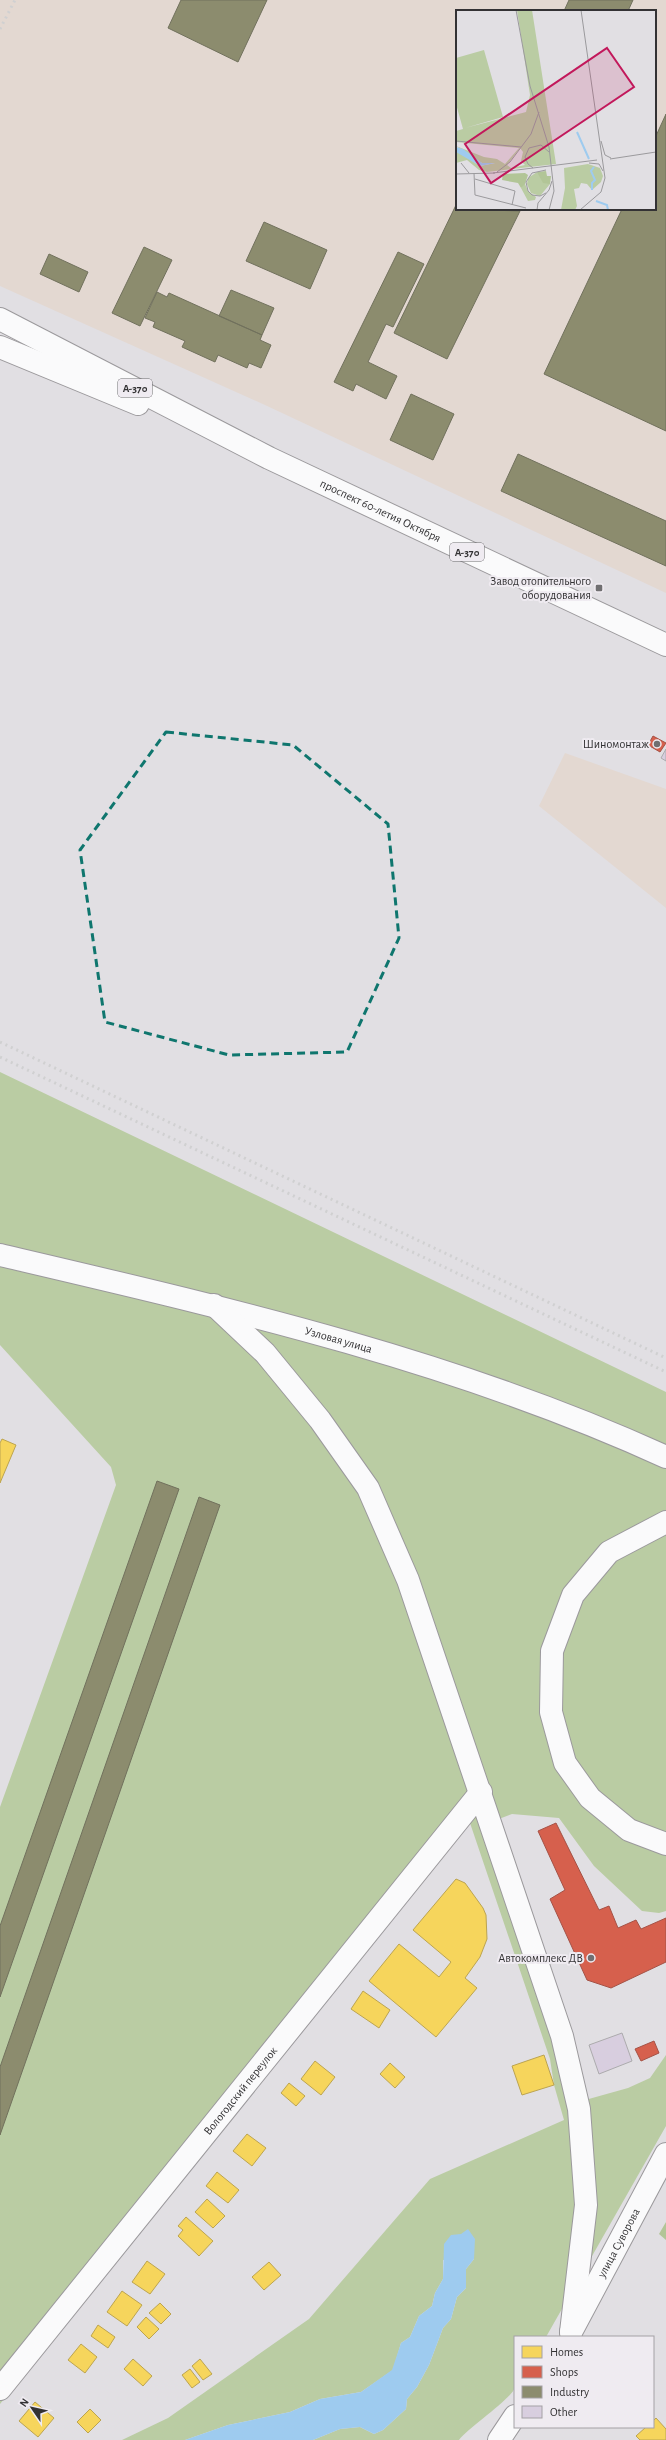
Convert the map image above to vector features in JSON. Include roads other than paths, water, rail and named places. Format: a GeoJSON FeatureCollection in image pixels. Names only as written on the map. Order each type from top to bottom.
{"type":"FeatureCollection","features":[{"type":"Feature","properties":{"kind":"main road","name":"проспект 60-летия Октября"},"geometry":{"type":"LineString","coordinates":[[0,319],[269,458],[666,645]]}},
{"type":"Feature","properties":{"kind":"main road","name":"проспект 60-летия Октября"},"geometry":{"type":"LineString","coordinates":[[0,347],[269,458]]}},
{"type":"Feature","properties":{"kind":"main road","name":"Узловая улица"},"geometry":{"type":"LineString","coordinates":[[0,1255],[214,1305],[400,1356],[595,1425],[666,1457]]}},
{"type":"Feature","properties":{"kind":"main road"},"geometry":{"type":"LineString","coordinates":[[214,1305],[265,1353],[320,1420],[368,1488],[408,1580],[562,2036],[579,2109],[586,2205],[569,2334]]}},
{"type":"Feature","properties":{"kind":"main road"},"geometry":{"type":"LineString","coordinates":[[666,1522],[609,1552],[573,1595],[552,1651],[551,1712],[564,1763],[590,1798],[629,1830],[666,1844]]}},
{"type":"Feature","properties":{"kind":"main road","name":"Вологодский переулок"},"geometry":{"type":"LineString","coordinates":[[0,2389],[480,1792]]}},
{"type":"Feature","properties":{"kind":"main road","name":"улица Суворова"},"geometry":{"type":"LineString","coordinates":[[569,2334],[666,2154]]}},
{"type":"Feature","properties":{"kind":"main road","name":"улица Суворова"},"geometry":{"type":"LineString","coordinates":[[569,2334],[666,2178]]}},
{"type":"Feature","properties":{"kind":"main road"},"geometry":{"type":"LineString","coordinates":[[499,2440],[514,2418]]}},
{"type":"Feature","properties":{"kind":"water"},"geometry":{"type":"Polygon","coordinates":[[[468,2229],[475,2239],[474,2259],[466,2269],[466,2288],[457,2297],[451,2319],[443,2328],[429,2365],[417,2387],[407,2399],[406,2409],[383,2430],[374,2434],[360,2427],[340,2429],[313,2440],[185,2440],[228,2425],[290,2412],[320,2399],[361,2392],[392,2370],[401,2343],[410,2337],[419,2316],[432,2306],[435,2293],[443,2279],[444,2244],[451,2235],[461,2234],[468,2229]]]}},
{"type":"Feature","properties":{"kind":"railway"},"geometry":{"type":"LineString","coordinates":[[0,29],[15,0]]}},
{"type":"Feature","properties":{"kind":"railway"},"geometry":{"type":"LineString","coordinates":[[0,1042],[666,1358]]}},
{"type":"Feature","properties":{"kind":"railway"},"geometry":{"type":"LineString","coordinates":[[0,1057],[666,1372]]}},
{"type":"Feature","properties":{"kind":"place","name":"Завод отопительного оборудования"},"geometry":{"type":"Point","coordinates":[599,588]}},
{"type":"Feature","properties":{"kind":"place","name":"Шиномонтаж"},"geometry":{"type":"Point","coordinates":[657,744]}},
{"type":"Feature","properties":{"kind":"place","name":"Автокомплекс ДВ"},"geometry":{"type":"Point","coordinates":[591,1958]}}]}
